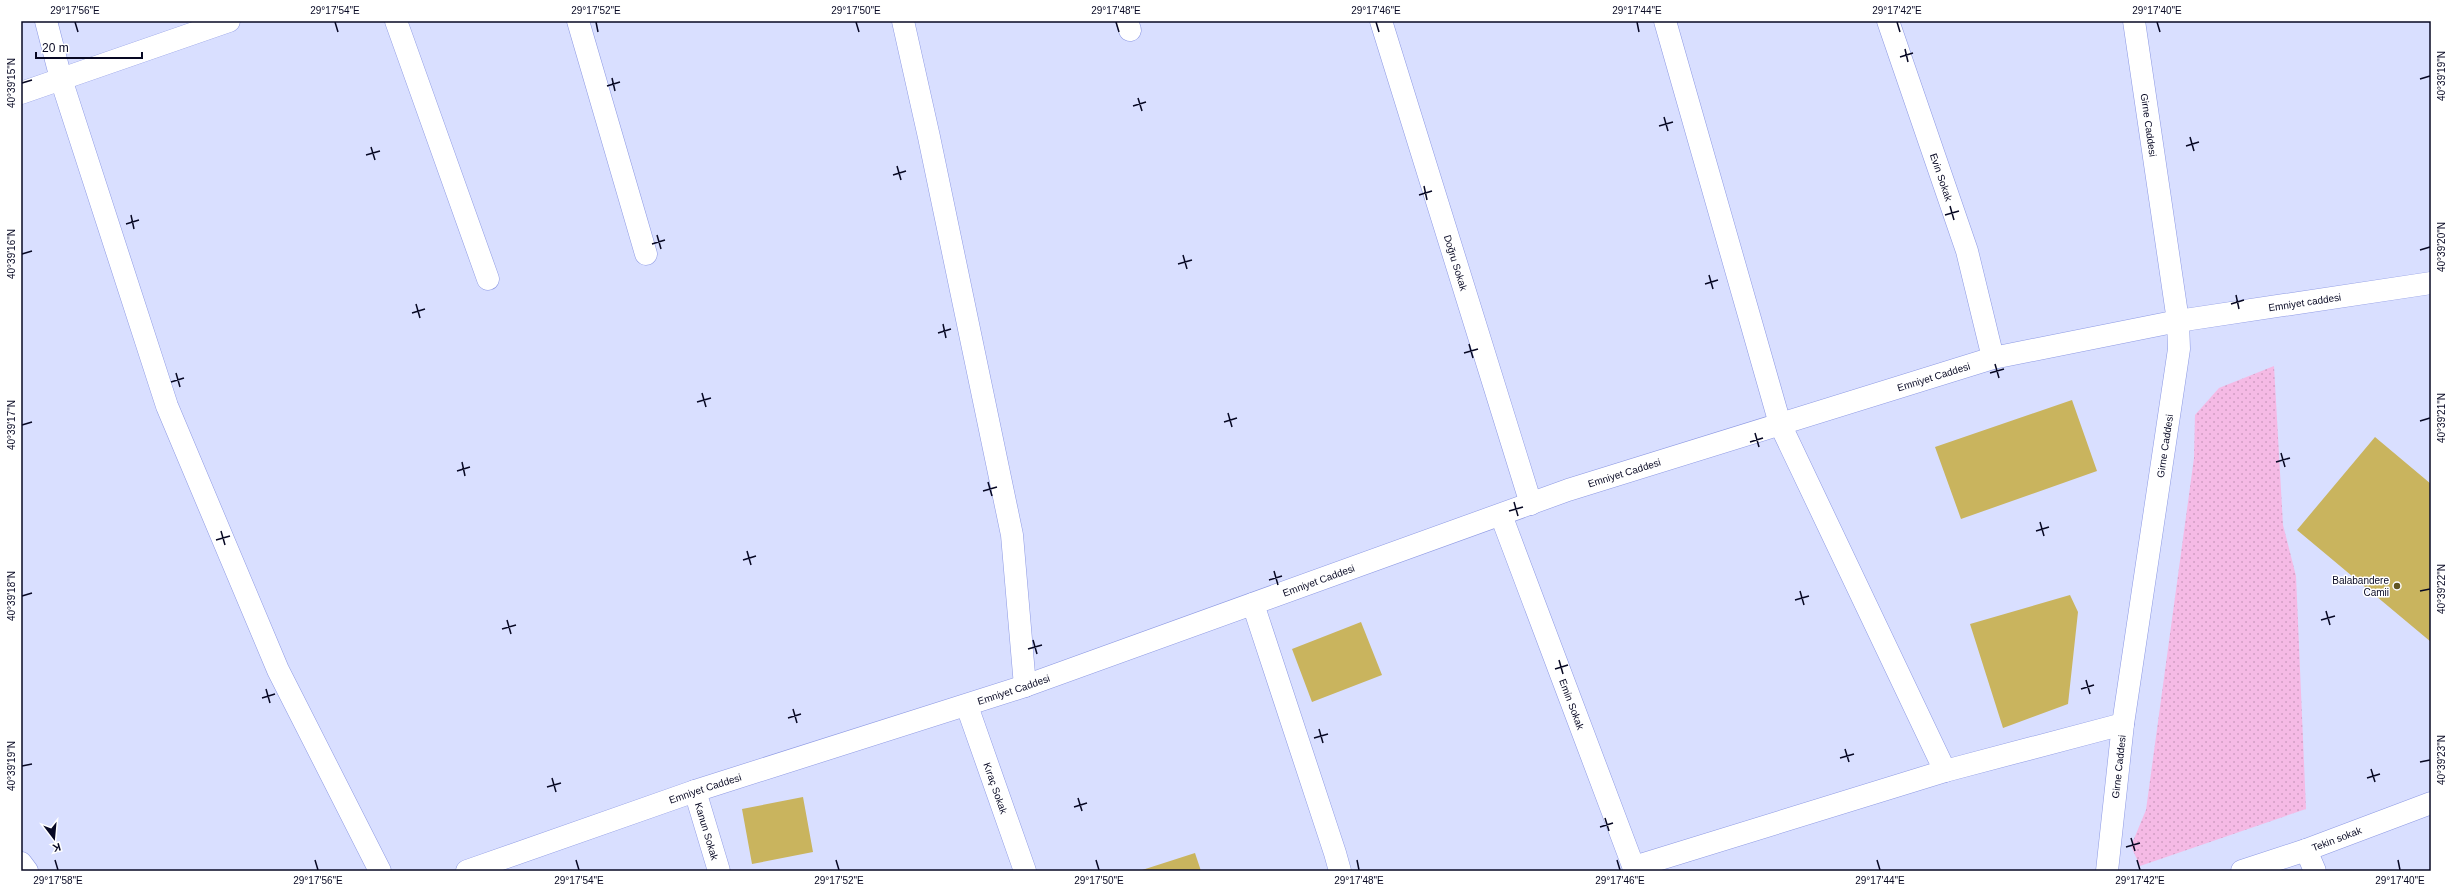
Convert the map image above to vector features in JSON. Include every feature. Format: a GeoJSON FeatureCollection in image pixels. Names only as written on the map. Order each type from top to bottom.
{"type":"FeatureCollection","features":[{"type":"Feature","properties":{"kind":"street"},"geometry":{"type":"LineString","coordinates":[[46,21],[61,79],[167,406],[278,670],[380,871]]}},
{"type":"Feature","properties":{"kind":"street"},"geometry":{"type":"LineString","coordinates":[[21,94],[230,21]]}},
{"type":"Feature","properties":{"kind":"street"},"geometry":{"type":"LineString","coordinates":[[396,21],[488,279]]}},
{"type":"Feature","properties":{"kind":"street"},"geometry":{"type":"LineString","coordinates":[[578,21],[646,254]]}},
{"type":"Feature","properties":{"kind":"street"},"geometry":{"type":"LineString","coordinates":[[903,21],[929,137],[1012,535],[1025,686]]}},
{"type":"Feature","properties":{"kind":"street","name":"Doğru Sokak"},"geometry":{"type":"LineString","coordinates":[[1381,21],[1531,504]]}},
{"type":"Feature","properties":{"kind":"street"},"geometry":{"type":"LineString","coordinates":[[1665,21],[1780,424],[1945,771]]}},
{"type":"Feature","properties":{"kind":"street","name":"Evin Sokak"},"geometry":{"type":"LineString","coordinates":[[1888,21],[1967,251],[1993,358]]}},
{"type":"Feature","properties":{"kind":"street","name":"Girne Caddesi"},"geometry":{"type":"LineString","coordinates":[[2107,871],[2123,724],[2179,349],[2178,321],[2134,21]]}},
{"type":"Feature","properties":{"kind":"street","name":"Emniyet caddesi"},"geometry":{"type":"LineString","coordinates":[[2178,321],[2430,287]]}},
{"type":"Feature","properties":{"kind":"street","name":"Emniyet Caddesi"},"geometry":{"type":"LineString","coordinates":[[467,871],[695,791],[967,706],[1025,686],[1568,490],[1993,358],[2178,321]]}},
{"type":"Feature","properties":{"kind":"street","name":"Emin Sokak"},"geometry":{"type":"LineString","coordinates":[[1501,515],[1635,869]]}},
{"type":"Feature","properties":{"kind":"street"},"geometry":{"type":"LineString","coordinates":[[1253,604],[1333,845],[1340,871]]}},
{"type":"Feature","properties":{"kind":"street","name":"Kıraç Sokak"},"geometry":{"type":"LineString","coordinates":[[967,706],[1025,871]]}},
{"type":"Feature","properties":{"kind":"street"},"geometry":{"type":"LineString","coordinates":[[1635,869],[1945,771],[2123,724]]}},
{"type":"Feature","properties":{"kind":"street","name":"Kanun Sokak"},"geometry":{"type":"LineString","coordinates":[[695,791],[719,871]]}},
{"type":"Feature","properties":{"kind":"street","name":"Tekin sokak"},"geometry":{"type":"LineString","coordinates":[[2242,871],[2306,850],[2431,803]]}},
{"type":"Feature","properties":{"kind":"street"},"geometry":{"type":"LineString","coordinates":[[2306,850],[2315,871]]}},
{"type":"Feature","properties":{"kind":"street"},"geometry":{"type":"LineString","coordinates":[[21,862],[28,871]]}},
{"type":"Feature","properties":{"kind":"shaded area"},"geometry":{"type":"Polygon","coordinates":[[[2274,366],[2283,525],[2296,576],[2306,809],[2140,866],[2131,846],[2146,810],[2194,458],[2195,415],[2219,388],[2274,366]]]}},
{"type":"Feature","properties":{"kind":"building"},"geometry":{"type":"Polygon","coordinates":[[[2072,400],[2097,471],[1961,519],[1935,447],[2072,400]]]}},
{"type":"Feature","properties":{"kind":"building","name":"Balabandere Camii"},"geometry":{"type":"Polygon","coordinates":[[[2375,437],[2431,484],[2431,642],[2297,530],[2375,437]]]}},
{"type":"Feature","properties":{"kind":"building"},"geometry":{"type":"Polygon","coordinates":[[[2070,595],[2078,612],[2068,704],[2003,728],[1970,624],[2070,595]]]}},
{"type":"Feature","properties":{"kind":"building"},"geometry":{"type":"Polygon","coordinates":[[[1361,622],[1382,675],[1312,702],[1292,649],[1361,622]]]}},
{"type":"Feature","properties":{"kind":"building"},"geometry":{"type":"Polygon","coordinates":[[[803,797],[813,852],[752,864],[742,809],[803,797]]]}},
{"type":"Feature","properties":{"kind":"building"},"geometry":{"type":"Polygon","coordinates":[[[1195,853],[1201,871],[1139,871],[1195,853]]]}},
{"type":"Feature","properties":{"kind":"place","name":"Balabandere Camii"},"geometry":{"type":"Point","coordinates":[2397,586]}}]}
